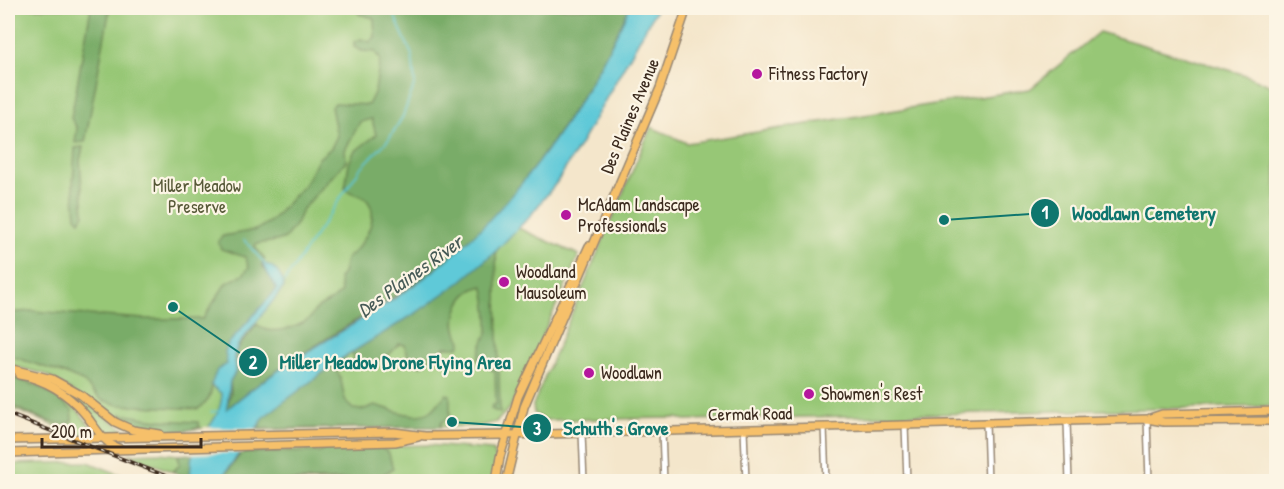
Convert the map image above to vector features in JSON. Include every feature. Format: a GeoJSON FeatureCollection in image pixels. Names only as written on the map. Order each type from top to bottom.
{"type":"FeatureCollection","features":[{"type":"Feature","properties":{"kind":"main road","name":"Des Plaines Avenue"},"geometry":{"type":"LineString","coordinates":[[507,482],[524,407],[660,88],[687,8]]}},
{"type":"Feature","properties":{"kind":"main road","name":"Des Plaines Avenue"},"geometry":{"type":"LineString","coordinates":[[496,482],[515,404],[580,262],[596,234]]}},
{"type":"Feature","properties":{"kind":"main road"},"geometry":{"type":"LineString","coordinates":[[8,368],[42,376],[69,387],[124,426],[174,436]]}},
{"type":"Feature","properties":{"kind":"main road"},"geometry":{"type":"LineString","coordinates":[[8,373],[32,378],[56,389],[82,410],[104,438],[115,447],[127,450]]}},
{"type":"Feature","properties":{"kind":"main road","name":"Cermak Road"},"geometry":{"type":"LineString","coordinates":[[1147,419],[1162,414],[1276,411]]}},
{"type":"Feature","properties":{"kind":"main road","name":"Cermak Road"},"geometry":{"type":"LineString","coordinates":[[8,440],[394,432],[425,436],[516,435],[1147,419],[1173,422],[1276,421]]}},
{"type":"Feature","properties":{"kind":"main road","name":"Cermak Road"},"geometry":{"type":"LineString","coordinates":[[8,453],[395,442],[425,436]]}},
{"type":"Feature","properties":{"kind":"street"},"geometry":{"type":"LineString","coordinates":[[1147,419],[1149,482]]}},
{"type":"Feature","properties":{"kind":"street"},"geometry":{"type":"LineString","coordinates":[[1067,421],[1069,482]]}},
{"type":"Feature","properties":{"kind":"street"},"geometry":{"type":"LineString","coordinates":[[986,423],[988,482]]}},
{"type":"Feature","properties":{"kind":"street"},"geometry":{"type":"LineString","coordinates":[[905,425],[907,482]]}},
{"type":"Feature","properties":{"kind":"street"},"geometry":{"type":"LineString","coordinates":[[824,427],[826,482]]}},
{"type":"Feature","properties":{"kind":"street"},"geometry":{"type":"LineString","coordinates":[[744,429],[746,482]]}},
{"type":"Feature","properties":{"kind":"street"},"geometry":{"type":"LineString","coordinates":[[662,431],[664,482]]}},
{"type":"Feature","properties":{"kind":"street"},"geometry":{"type":"LineString","coordinates":[[582,433],[584,482]]}},
{"type":"Feature","properties":{"kind":"green space","name":"Miller Meadow Preserve"},"geometry":{"type":"Polygon","coordinates":[[[8,8],[629,8],[560,128],[208,428],[179,430],[125,425],[45,374],[8,365],[8,8]]]}},
{"type":"Feature","properties":{"kind":"green space"},"geometry":{"type":"Polygon","coordinates":[[[91,8],[110,8],[85,142],[75,143],[77,128],[71,118],[91,8]]]}},
{"type":"Feature","properties":{"kind":"green space"},"geometry":{"type":"Polygon","coordinates":[[[356,8],[423,8],[442,15],[464,17],[478,16],[481,8],[629,8],[593,77],[548,147],[497,212],[469,241],[414,284],[277,371],[226,410],[231,392],[230,381],[236,371],[236,351],[257,324],[262,328],[275,331],[297,325],[309,319],[317,309],[341,292],[339,278],[343,274],[346,259],[358,248],[371,223],[371,206],[366,199],[345,189],[349,163],[354,152],[376,135],[372,119],[360,122],[345,150],[346,161],[302,210],[296,224],[285,238],[256,244],[255,247],[265,259],[262,266],[277,284],[278,289],[228,344],[227,364],[215,377],[209,398],[198,409],[119,405],[102,400],[82,381],[8,355],[8,313],[32,311],[144,319],[203,319],[226,283],[243,275],[249,267],[245,257],[221,249],[218,241],[223,236],[256,230],[271,221],[304,185],[319,158],[331,148],[337,136],[331,107],[335,103],[368,105],[375,91],[380,59],[375,52],[362,51],[354,47],[354,42],[361,39],[370,42],[375,37],[374,18],[359,14],[356,8]]]}},
{"type":"Feature","properties":{"kind":"green space"},"geometry":{"type":"Polygon","coordinates":[[[1099,32],[1246,75],[1276,88],[1276,406],[686,420],[676,418],[544,420],[534,413],[533,405],[651,127],[687,143],[1030,89],[1099,32]]]}},
{"type":"Feature","properties":{"kind":"green space"},"geometry":{"type":"Polygon","coordinates":[[[83,147],[80,160],[84,214],[80,221],[76,217],[73,185],[75,148],[83,147]]]}},
{"type":"Feature","properties":{"kind":"green space"},"geometry":{"type":"Polygon","coordinates":[[[518,228],[579,255],[510,408],[496,422],[480,426],[258,430],[317,376],[459,283],[518,228]]]}},
{"type":"Feature","properties":{"kind":"green space"},"geometry":{"type":"Polygon","coordinates":[[[496,251],[500,413],[491,409],[492,405],[496,405],[495,370],[491,370],[486,361],[478,360],[488,330],[483,286],[468,294],[458,307],[456,324],[461,341],[459,347],[445,347],[421,366],[409,359],[405,345],[399,344],[387,357],[364,368],[355,362],[352,352],[390,329],[462,279],[496,251]]]}},
{"type":"Feature","properties":{"kind":"green space"},"geometry":{"type":"Polygon","coordinates":[[[332,366],[340,377],[345,399],[353,409],[362,410],[375,405],[411,415],[425,414],[431,411],[447,394],[450,395],[450,416],[441,423],[441,427],[258,429],[264,416],[332,366]]]}},
{"type":"Feature","properties":{"kind":"green space"},"geometry":{"type":"Polygon","coordinates":[[[8,375],[35,382],[58,394],[79,411],[95,434],[78,435],[8,407],[8,375]]]}},
{"type":"Feature","properties":{"kind":"green space"},"geometry":{"type":"Polygon","coordinates":[[[8,377],[35,385],[57,398],[72,410],[72,421],[51,422],[8,404],[8,377]]]}},
{"type":"Feature","properties":{"kind":"green space"},"geometry":{"type":"Polygon","coordinates":[[[65,388],[126,430],[104,434],[88,412],[63,391],[65,388]]]}},
{"type":"Feature","properties":{"kind":"green space"},"geometry":{"type":"Polygon","coordinates":[[[120,414],[158,420],[198,422],[200,427],[181,431],[148,429],[119,422],[120,414]]]}},
{"type":"Feature","properties":{"kind":"green space"},"geometry":{"type":"Polygon","coordinates":[[[427,445],[493,450],[496,459],[493,481],[220,482],[241,453],[247,451],[427,445]]]}},
{"type":"Feature","properties":{"kind":"green space"},"geometry":{"type":"Polygon","coordinates":[[[380,446],[389,454],[393,469],[374,479],[220,482],[241,453],[320,452],[327,448],[380,446]]]}},
{"type":"Feature","properties":{"kind":"green space"},"geometry":{"type":"Polygon","coordinates":[[[128,454],[178,455],[180,464],[173,472],[128,454]]]}},
{"type":"Feature","properties":{"kind":"green space"},"geometry":{"type":"Polygon","coordinates":[[[192,454],[190,478],[173,472],[180,464],[178,455],[192,454]]]}},
{"type":"Feature","properties":{"kind":"green space"},"geometry":{"type":"Polygon","coordinates":[[[88,462],[136,481],[8,481],[8,464],[88,462]]]}},
{"type":"Feature","properties":{"kind":"water"},"geometry":{"type":"Polygon","coordinates":[[[629,8],[657,8],[581,143],[557,182],[530,216],[496,251],[459,283],[416,313],[341,359],[265,416],[220,481],[189,482],[193,453],[221,404],[222,394],[211,385],[217,370],[227,364],[225,352],[228,344],[277,289],[262,264],[277,271],[284,287],[238,345],[234,356],[236,371],[230,381],[227,409],[279,370],[416,284],[472,238],[499,209],[550,146],[593,78],[629,8]]]}},
{"type":"Feature","properties":{"kind":"pier"},"geometry":{"type":"Polygon","coordinates":[[[204,427],[259,429],[244,453],[189,454],[204,427]]]}},
{"type":"Feature","properties":{"kind":"waterway"},"geometry":{"type":"LineString","coordinates":[[284,282],[360,169],[389,139],[403,116],[415,83],[412,55],[391,8]]}},
{"type":"Feature","properties":{"kind":"waterway"},"geometry":{"type":"LineString","coordinates":[[244,240],[265,264]]}},
{"type":"Feature","properties":{"kind":"waterway"},"geometry":{"type":"LineString","coordinates":[[211,412],[219,411]]}},
{"type":"Feature","properties":{"kind":"railway"},"geometry":{"type":"LineString","coordinates":[[8,414],[181,482]]}},
{"type":"Feature","properties":{"kind":"place","name":"Fitness Factory"},"geometry":{"type":"Point","coordinates":[757,74]}},
{"type":"Feature","properties":{"kind":"place","name":"McAdam Landscape Professionals"},"geometry":{"type":"Point","coordinates":[566,215]}},
{"type":"Feature","properties":{"kind":"place","name":"Woodlawn Cemetery"},"geometry":{"type":"Point","coordinates":[944,220]}},
{"type":"Feature","properties":{"kind":"place","name":"Woodland Mausoleum"},"geometry":{"type":"Point","coordinates":[504,282]}},
{"type":"Feature","properties":{"kind":"place","name":"Miller Meadow Drone Flying Area"},"geometry":{"type":"Point","coordinates":[173,307]}},
{"type":"Feature","properties":{"kind":"place","name":"Woodlawn"},"geometry":{"type":"Point","coordinates":[589,373]}},
{"type":"Feature","properties":{"kind":"place","name":"Showmen's Rest"},"geometry":{"type":"Point","coordinates":[809,394]}},
{"type":"Feature","properties":{"kind":"place","name":"Schuth's Grove"},"geometry":{"type":"Point","coordinates":[452,422]}},
{"type":"Feature","properties":{"kind":"water label","name":"Des Plaines River"},"geometry":{"type":"Point","coordinates":[410,276]}}]}
